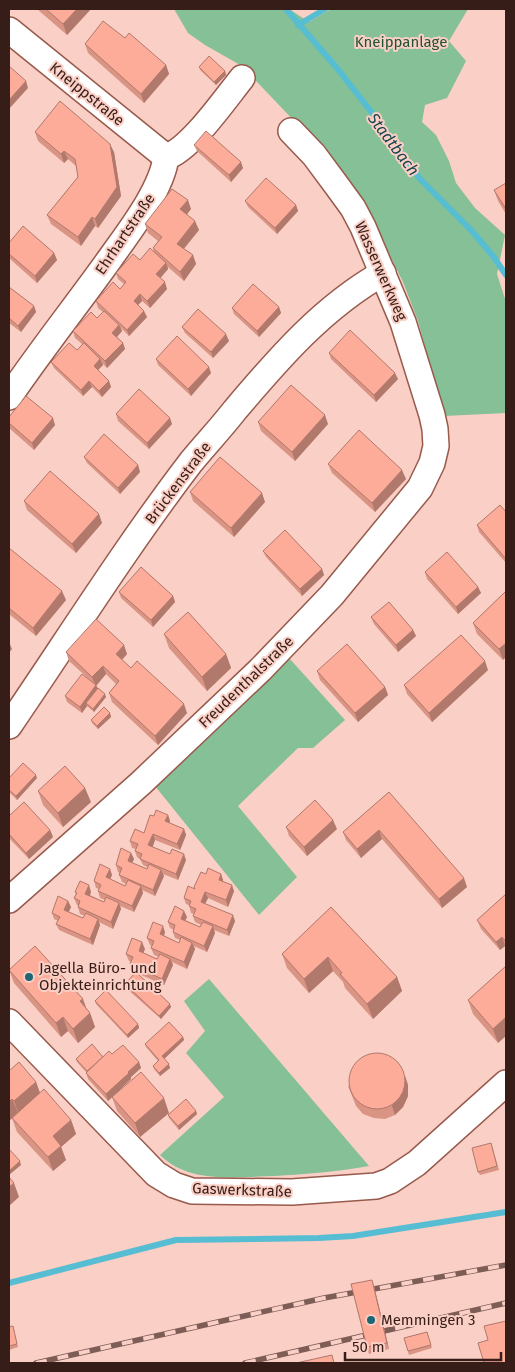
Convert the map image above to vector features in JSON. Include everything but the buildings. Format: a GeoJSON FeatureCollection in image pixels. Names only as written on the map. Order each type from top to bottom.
{"type":"FeatureCollection","features":[{"type":"Feature","properties":{"kind":"street","name":"Kneippstraße"},"geometry":{"type":"LineString","coordinates":[[9,30],[166,157]]}},
{"type":"Feature","properties":{"kind":"street"},"geometry":{"type":"LineString","coordinates":[[166,157],[175,154],[188,142],[242,78]]}},
{"type":"Feature","properties":{"kind":"street","name":"Wasserwerkweg"},"geometry":{"type":"LineString","coordinates":[[291,131],[314,155],[353,208],[383,272],[403,322],[418,365],[435,429]]}},
{"type":"Feature","properties":{"kind":"street","name":"Ehrhartstraße"},"geometry":{"type":"LineString","coordinates":[[9,397],[128,233],[159,182],[165,167],[166,157]]}},
{"type":"Feature","properties":{"kind":"street","name":"Brückenstraße"},"geometry":{"type":"LineString","coordinates":[[9,726],[131,544],[192,462],[252,390],[308,328],[341,300],[383,272]]}},
{"type":"Feature","properties":{"kind":"street","name":"Freudenthalstraße"},"geometry":{"type":"LineString","coordinates":[[9,900],[141,783],[260,670],[327,601],[420,488],[432,463],[436,446],[435,429]]}},
{"type":"Feature","properties":{"kind":"street","name":"Gaswerkstraße"},"geometry":{"type":"LineString","coordinates":[[9,1022],[156,1174],[174,1185],[192,1191],[292,1192],[360,1188],[390,1181],[417,1163],[506,1083]]}},
{"type":"Feature","properties":{"kind":"green space","name":"Kneippanlage"},"geometry":{"type":"Polygon","coordinates":[[[174,9],[289,9],[309,22],[331,9],[468,9],[449,41],[466,61],[447,98],[425,105],[422,122],[436,135],[449,161],[456,183],[475,208],[505,235],[497,274],[506,302],[506,413],[444,416],[418,321],[403,282],[380,236],[356,198],[317,145],[242,66],[188,33],[174,9]]]}},
{"type":"Feature","properties":{"kind":"green space"},"geometry":{"type":"Polygon","coordinates":[[[289,658],[345,720],[313,748],[298,748],[238,806],[297,877],[259,915],[155,786],[289,658]]]}},
{"type":"Feature","properties":{"kind":"green space"},"geometry":{"type":"Polygon","coordinates":[[[209,979],[369,1166],[298,1174],[214,1177],[185,1171],[160,1155],[224,1097],[186,1053],[205,1031],[184,1001],[209,979]]]}},
{"type":"Feature","properties":{"kind":"waterway","name":"Stadtbach"},"geometry":{"type":"LineString","coordinates":[[286,9],[336,67],[377,119],[420,179],[471,230],[506,275]]}},
{"type":"Feature","properties":{"kind":"waterway"},"geometry":{"type":"LineString","coordinates":[[298,25],[325,9]]}},
{"type":"Feature","properties":{"kind":"waterway"},"geometry":{"type":"LineString","coordinates":[[9,1283],[176,1240],[353,1236],[506,1212]]}},
{"type":"Feature","properties":{"kind":"railway"},"geometry":{"type":"LineString","coordinates":[[36,1363],[324,1298],[506,1265]]}},
{"type":"Feature","properties":{"kind":"railway"},"geometry":{"type":"LineString","coordinates":[[245,1363],[506,1303]]}},
{"type":"Feature","properties":{"kind":"place","name":"Jagella Büro- und Objekteinrichtung"},"geometry":{"type":"Point","coordinates":[29,977]}},
{"type":"Feature","properties":{"kind":"place","name":"Memmingen 3"},"geometry":{"type":"Point","coordinates":[371,1320]}}]}
